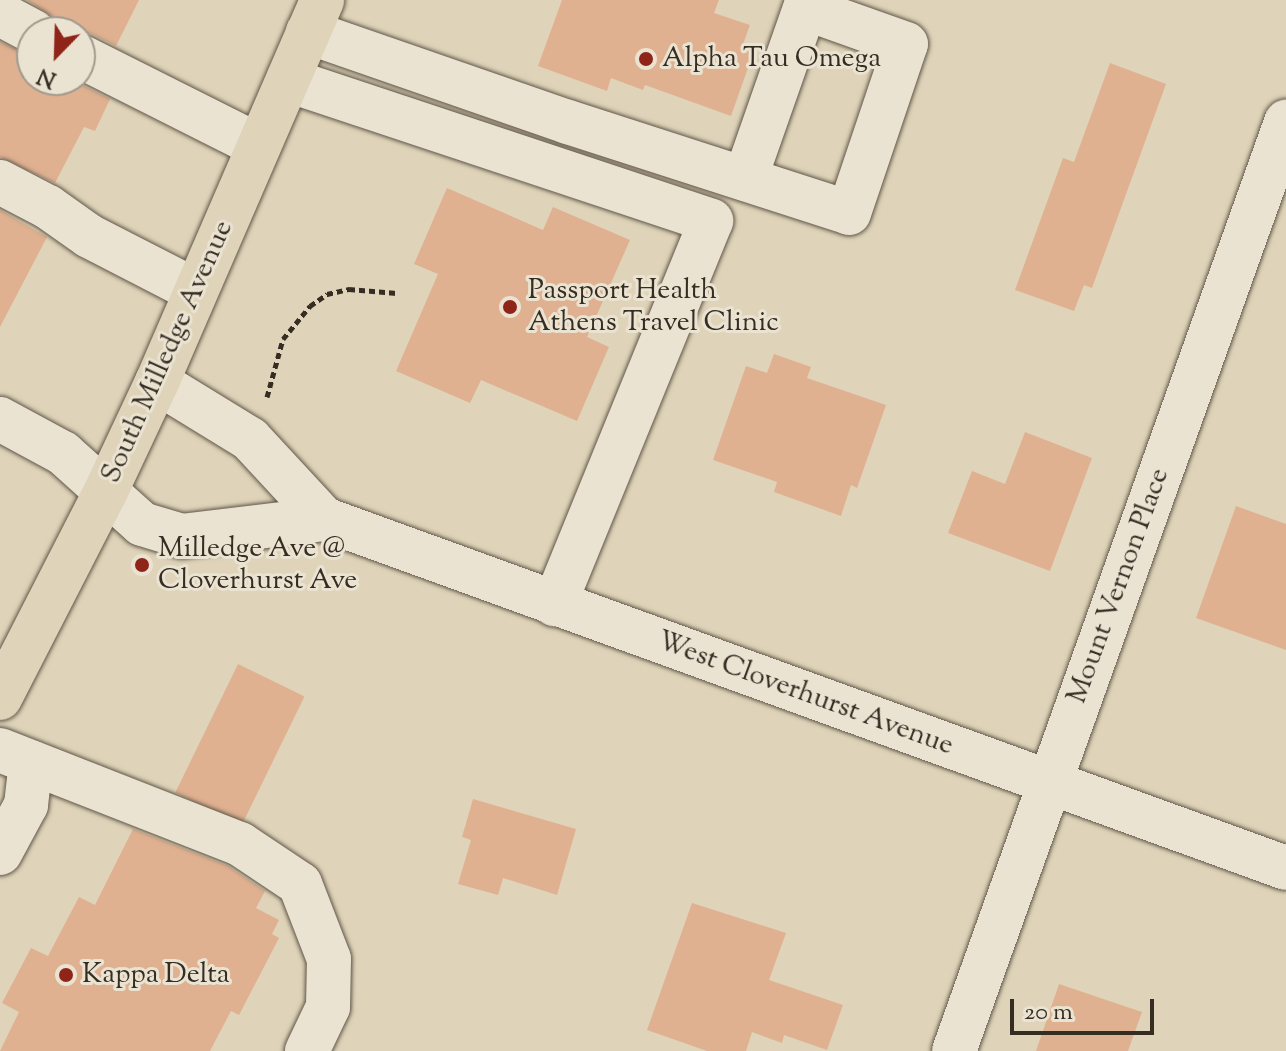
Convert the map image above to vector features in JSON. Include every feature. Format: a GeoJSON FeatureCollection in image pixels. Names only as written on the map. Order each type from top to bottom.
{"type":"FeatureCollection","features":[{"type":"Feature","properties":{"kind":"main road","name":"South Milledge Avenue"},"geometry":{"type":"LineString","coordinates":[[0,698],[105,493],[157,382],[315,16]]}},
{"type":"Feature","properties":{"kind":"street"},"geometry":{"type":"LineString","coordinates":[[315,16],[745,179],[849,213],[906,44],[805,8],[745,179]]}},
{"type":"Feature","properties":{"kind":"street"},"geometry":{"type":"LineString","coordinates":[[96,64],[259,146]]}},
{"type":"Feature","properties":{"kind":"street"},"geometry":{"type":"LineString","coordinates":[[288,80],[711,221],[555,604]]}},
{"type":"Feature","properties":{"kind":"street","name":"Mount Vernon Place"},"geometry":{"type":"LineString","coordinates":[[954,1051],[1286,122]]}},
{"type":"Feature","properties":{"kind":"street"},"geometry":{"type":"LineString","coordinates":[[0,182],[48,207],[89,236],[196,291]]}},
{"type":"Feature","properties":{"kind":"street","name":"West Cloverhurst Avenue"},"geometry":{"type":"LineString","coordinates":[[157,382],[250,439],[324,519]]}},
{"type":"Feature","properties":{"kind":"street","name":"West Cloverhurst Avenue"},"geometry":{"type":"LineString","coordinates":[[0,419],[63,453],[142,524],[182,536],[324,519],[1286,868]]}},
{"type":"Feature","properties":{"kind":"street"},"geometry":{"type":"LineString","coordinates":[[0,853],[26,805],[15,756]]}},
{"type":"Feature","properties":{"kind":"street"},"geometry":{"type":"LineString","coordinates":[[15,756],[240,844],[300,884],[329,959],[328,1007],[307,1051]]}},
{"type":"Feature","properties":{"kind":"path"},"geometry":{"type":"LineString","coordinates":[[265,406],[283,339],[310,306],[327,294],[349,289],[397,293]]}},
{"type":"Feature","properties":{"kind":"building"},"geometry":{"type":"Polygon","coordinates":[[[27,0],[139,0],[116,46],[96,36],[96,16],[52,16],[27,0]]]}},
{"type":"Feature","properties":{"kind":"building","name":"Alpha Tau Omega"},"geometry":{"type":"Polygon","coordinates":[[[562,0],[719,0],[714,13],[750,25],[742,47],[754,51],[731,116],[645,85],[643,90],[611,78],[607,91],[538,66],[562,0]]]}},
{"type":"Feature","properties":{"kind":"building"},"geometry":{"type":"Polygon","coordinates":[[[0,42],[16,49],[16,96],[96,96],[96,92],[110,99],[95,131],[84,127],[55,183],[0,157],[0,42]]]}},
{"type":"Feature","properties":{"kind":"building"},"geometry":{"type":"Polygon","coordinates":[[[1110,63],[1166,84],[1092,288],[1084,285],[1074,311],[1015,290],[1063,158],[1074,162],[1110,63]]]}},
{"type":"Feature","properties":{"kind":"building"},"geometry":{"type":"Polygon","coordinates":[[[447,188],[543,230],[553,207],[630,240],[587,337],[609,347],[577,421],[481,380],[470,403],[396,371],[438,274],[414,264],[447,188]]]}},
{"type":"Feature","properties":{"kind":"building"},"geometry":{"type":"Polygon","coordinates":[[[0,210],[47,237],[0,327],[0,210]]]}},
{"type":"Feature","properties":{"kind":"building"},"geometry":{"type":"Polygon","coordinates":[[[774,354],[811,367],[807,378],[886,405],[857,488],[851,485],[841,516],[774,492],[777,482],[713,460],[746,366],[767,373],[774,354]]]}},
{"type":"Feature","properties":{"kind":"building"},"geometry":{"type":"Polygon","coordinates":[[[1025,432],[1092,458],[1050,571],[948,533],[972,471],[1005,484],[1025,432]]]}},
{"type":"Feature","properties":{"kind":"building"},"geometry":{"type":"Polygon","coordinates":[[[1236,506],[1286,524],[1286,650],[1196,618],[1236,506]]]}},
{"type":"Feature","properties":{"kind":"building"},"geometry":{"type":"Polygon","coordinates":[[[238,664],[305,696],[242,825],[175,793],[238,664]]]}},
{"type":"Feature","properties":{"kind":"building"},"geometry":{"type":"Polygon","coordinates":[[[473,799],[576,829],[557,895],[503,878],[498,895],[458,884],[471,840],[462,837],[473,799]]]}},
{"type":"Feature","properties":{"kind":"building"},"geometry":{"type":"Polygon","coordinates":[[[133,829],[228,866],[265,891],[256,908],[279,920],[272,934],[279,938],[239,1015],[231,1011],[210,1051],[0,1051],[19,1012],[2,1003],[31,948],[48,956],[79,897],[95,905],[133,829]]]}},
{"type":"Feature","properties":{"kind":"building"},"geometry":{"type":"Polygon","coordinates":[[[692,903],[786,933],[769,980],[843,1005],[827,1050],[784,1035],[782,1043],[752,1032],[746,1051],[707,1051],[647,1030],[692,903]]]}},
{"type":"Feature","properties":{"kind":"building"},"geometry":{"type":"Polygon","coordinates":[[[1059,984],[1142,1012],[1128,1051],[1036,1051],[1059,984]]]}},
{"type":"Feature","properties":{"kind":"place","name":"Alpha Tau Omega"},"geometry":{"type":"Point","coordinates":[646,59]}},
{"type":"Feature","properties":{"kind":"place","name":"Passport Health Athens Travel Clinic"},"geometry":{"type":"Point","coordinates":[510,307]}},
{"type":"Feature","properties":{"kind":"place","name":"Milledge Ave @ Cloverhurst Ave"},"geometry":{"type":"Point","coordinates":[142,565]}},
{"type":"Feature","properties":{"kind":"place","name":"Kappa Delta"},"geometry":{"type":"Point","coordinates":[66,975]}}]}
